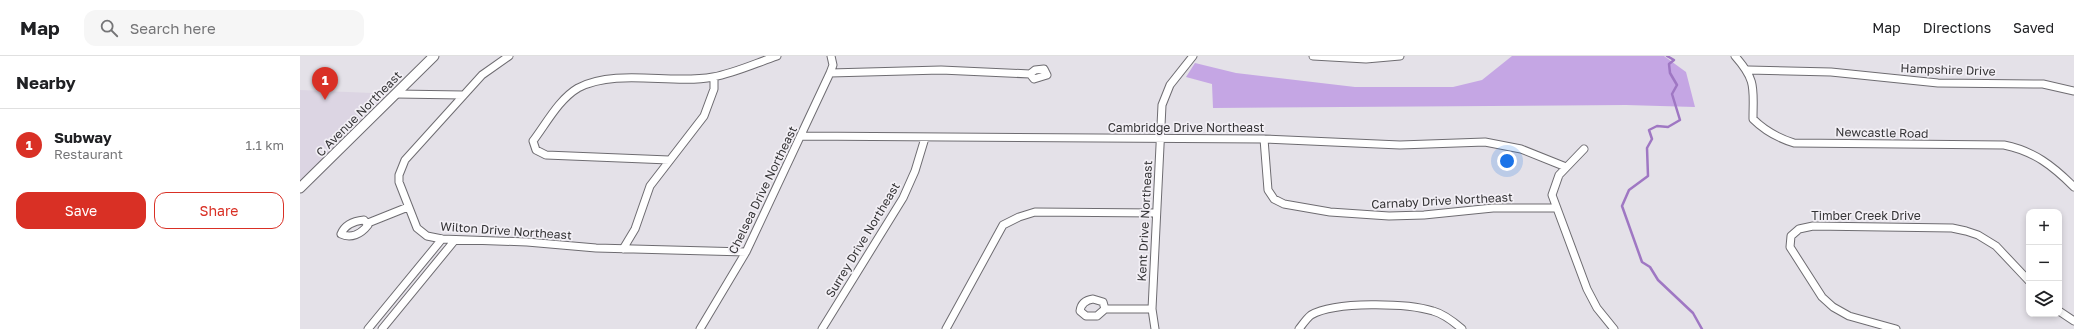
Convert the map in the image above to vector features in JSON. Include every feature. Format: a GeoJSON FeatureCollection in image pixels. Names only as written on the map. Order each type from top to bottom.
{"type":"FeatureCollection","features":[{"type":"Feature","properties":{"kind":"street","name":"C Avenue Northeast"},"geometry":{"type":"LineString","coordinates":[[300,188],[434,56]]}},
{"type":"Feature","properties":{"kind":"street","name":"Wilton Drive Northeast"},"geometry":{"type":"LineString","coordinates":[[509,56],[482,75],[405,160],[399,175],[399,182],[417,228],[421,233],[442,239],[455,240],[527,242],[623,249],[746,252]]}},
{"type":"Feature","properties":{"kind":"street"},"geometry":{"type":"LineString","coordinates":[[669,160],[555,156],[540,153],[536,150],[534,141],[552,114],[570,93],[593,82],[615,79],[678,80],[714,77],[777,56]]}},
{"type":"Feature","properties":{"kind":"street","name":"Chelsea Drive Northeast"},"geometry":{"type":"LineString","coordinates":[[700,329],[746,252],[802,136],[830,73],[832,65],[831,56]]}},
{"type":"Feature","properties":{"kind":"street","name":"Kent Drive Northeast"},"geometry":{"type":"LineString","coordinates":[[1155,329],[1152,309],[1160,139],[1164,94],[1193,56]]}},
{"type":"Feature","properties":{"kind":"street"},"geometry":{"type":"LineString","coordinates":[[1313,56],[1366,59],[1400,56]]}},
{"type":"Feature","properties":{"kind":"street","name":"Newcastle Road"},"geometry":{"type":"LineString","coordinates":[[1735,56],[1748,70],[1753,81],[1755,96],[1753,119],[1763,130],[1777,138],[1794,143],[2004,145],[2022,148],[2041,156],[2074,187]]}},
{"type":"Feature","properties":{"kind":"street"},"geometry":{"type":"LineString","coordinates":[[830,73],[941,70],[1030,74]]}},
{"type":"Feature","properties":{"kind":"street","name":"Hampshire Drive"},"geometry":{"type":"LineString","coordinates":[[1748,70],[1831,72],[1938,83],[2043,84],[2074,91]]}},
{"type":"Feature","properties":{"kind":"street"},"geometry":{"type":"LineString","coordinates":[[623,249],[635,229],[650,186],[704,116],[714,89],[714,77]]}},
{"type":"Feature","properties":{"kind":"street"},"geometry":{"type":"LineString","coordinates":[[396,94],[463,95]]}},
{"type":"Feature","properties":{"kind":"street","name":"Cambridge Drive Northeast"},"geometry":{"type":"LineString","coordinates":[[802,136],[925,138],[1264,139],[1324,140],[1389,145],[1474,142],[1499,144],[1525,150],[1566,167]]}},
{"type":"Feature","properties":{"kind":"street","name":"Surrey Drive Northeast"},"geometry":{"type":"LineString","coordinates":[[822,329],[903,198],[915,171],[925,138]]}},
{"type":"Feature","properties":{"kind":"street","name":"Carnaby Drive Northeast"},"geometry":{"type":"LineString","coordinates":[[1264,139],[1268,190],[1274,199],[1284,204],[1336,213],[1389,216],[1424,215],[1493,208],[1556,208]]}},
{"type":"Feature","properties":{"kind":"street"},"geometry":{"type":"LineString","coordinates":[[1584,149],[1557,176],[1553,185],[1552,195],[1587,289],[1597,308],[1614,329]]}},
{"type":"Feature","properties":{"kind":"street"},"geometry":{"type":"LineString","coordinates":[[368,222],[408,207]]}},
{"type":"Feature","properties":{"kind":"street"},"geometry":{"type":"LineString","coordinates":[[946,329],[1003,225],[1012,219],[1023,214],[1035,212],[1156,213]]}},
{"type":"Feature","properties":{"kind":"street","name":"Timber Creek Drive"},"geometry":{"type":"LineString","coordinates":[[1896,329],[1849,316],[1833,307],[1822,297],[1790,247],[1791,236],[1799,229],[1813,226],[1952,228],[1967,231],[1995,243],[2026,278]]}},
{"type":"Feature","properties":{"kind":"street"},"geometry":{"type":"LineString","coordinates":[[368,329],[442,239]]}},
{"type":"Feature","properties":{"kind":"street"},"geometry":{"type":"LineString","coordinates":[[382,329],[455,240]]}},
{"type":"Feature","properties":{"kind":"street"},"geometry":{"type":"LineString","coordinates":[[1299,329],[1312,315],[1340,306],[1422,308],[1436,312],[1452,320],[1462,329]]}},
{"type":"Feature","properties":{"kind":"street"},"geometry":{"type":"LineString","coordinates":[[1105,309],[1152,309]]}},
{"type":"Feature","properties":{"kind":"street"},"geometry":{"type":"LineString","coordinates":[[2062,313],[2074,321]]}},
{"type":"Feature","properties":{"kind":"shaded area"},"geometry":{"type":"Polygon","coordinates":[[[1512,56],[1664,56],[1686,72],[1695,107],[1626,105],[1213,108],[1212,84],[1186,77],[1195,63],[1236,73],[1355,87],[1453,87],[1482,80],[1512,56]]]}},
{"type":"Feature","properties":{"kind":"shaded area"},"geometry":{"type":"Polygon","coordinates":[[[300,90],[396,94],[300,188],[300,90]]]}},
{"type":"Feature","properties":{"kind":"waterway"},"geometry":{"type":"LineString","coordinates":[[1667,56],[1674,60],[1669,64],[1670,73],[1677,85],[1672,94],[1680,120],[1668,127],[1657,126],[1649,130],[1652,139],[1647,148],[1648,176],[1629,190],[1622,206],[1642,262],[1650,267],[1658,280],[1693,313],[1702,329]]}},
{"type":"Feature","properties":{"kind":"place","name":"Subway"},"geometry":{"type":"Point","coordinates":[325,100]}}]}
